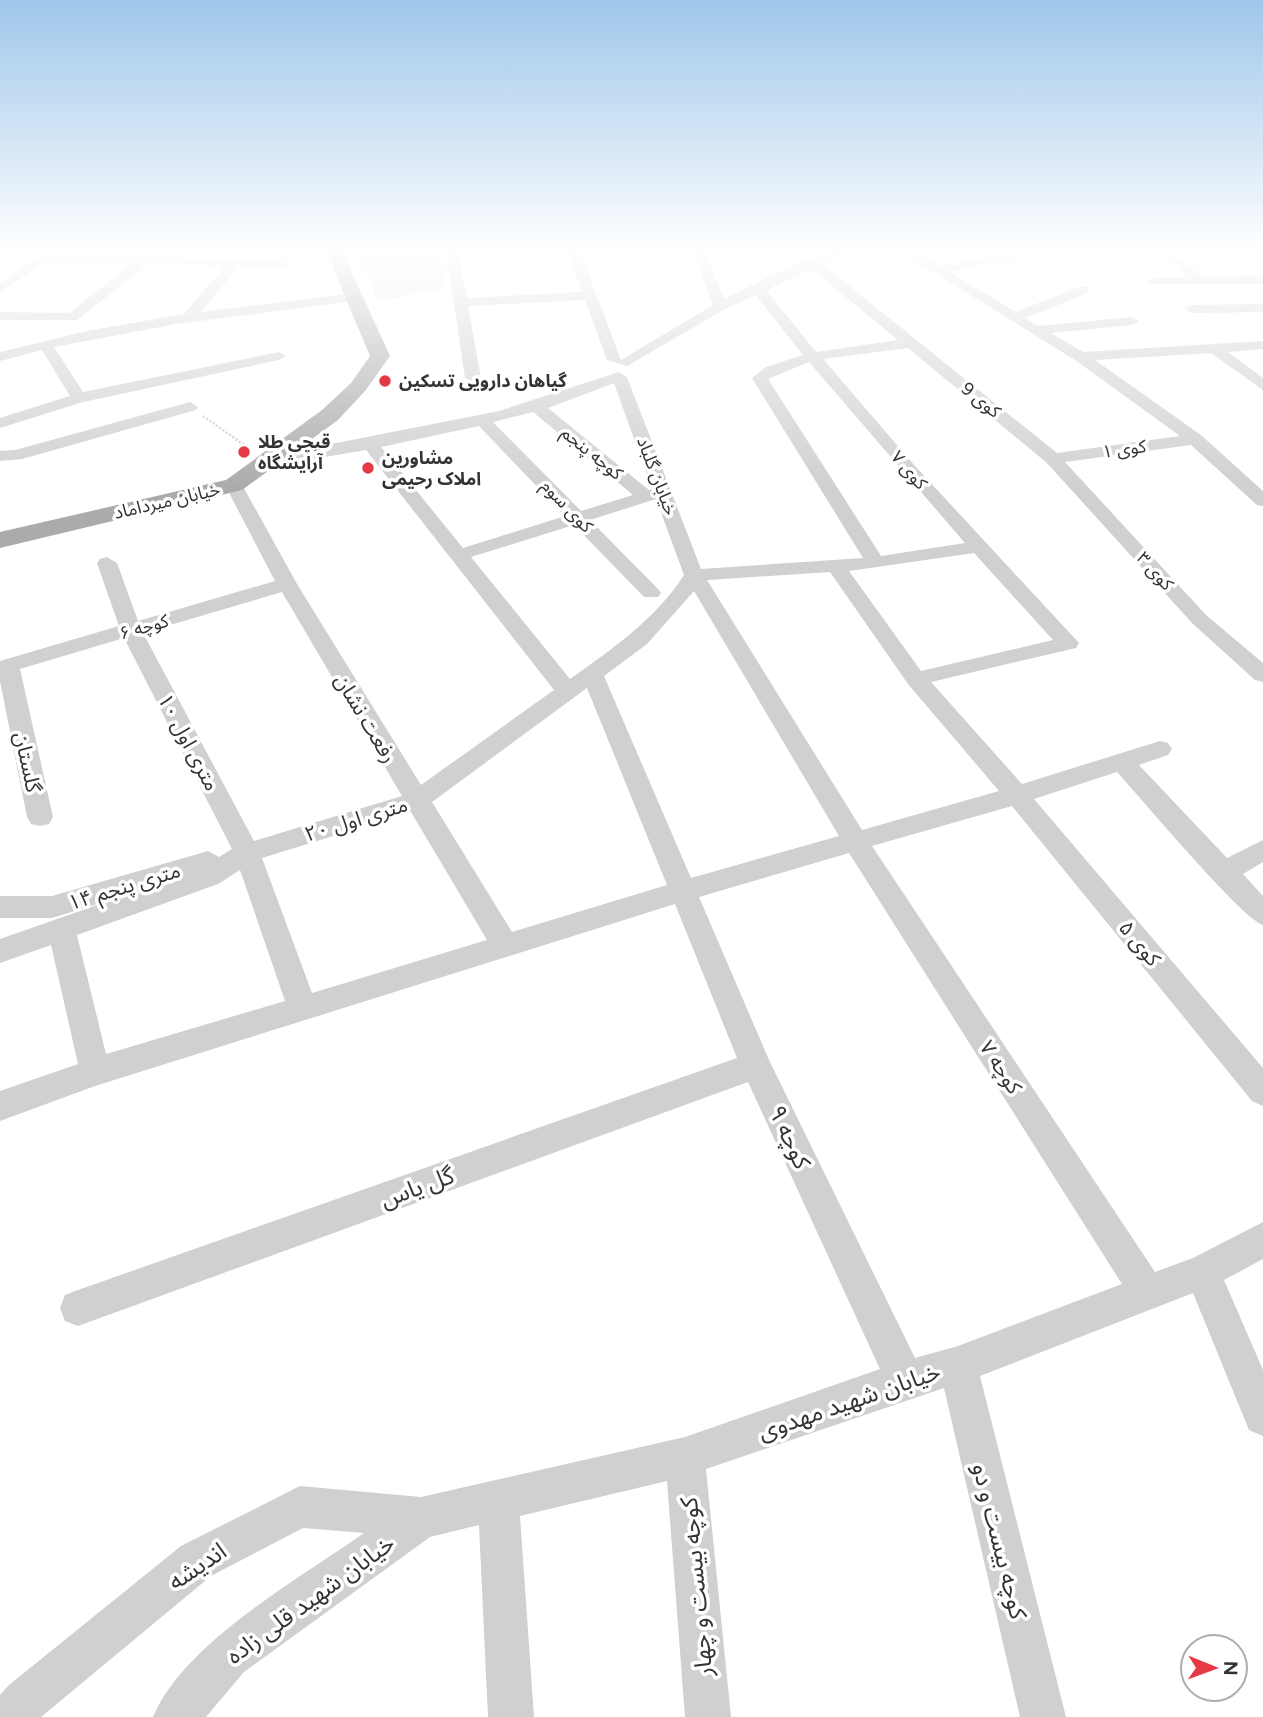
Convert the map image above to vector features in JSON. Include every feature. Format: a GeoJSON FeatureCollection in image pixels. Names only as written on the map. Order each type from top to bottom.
{"type":"FeatureCollection","features":[{"type":"Feature","properties":{"kind":"main road","name":"خیابان میرداماد"},"geometry":{"type":"LineString","coordinates":[[0,540],[234,485],[330,415],[372,371],[380,356],[368,329]]}},
{"type":"Feature","properties":{"kind":"street"},"geometry":{"type":"LineString","coordinates":[[0,356],[127,329]]}},
{"type":"Feature","properties":{"kind":"street"},"geometry":{"type":"LineString","coordinates":[[465,329],[473,378]]}},
{"type":"Feature","properties":{"kind":"street","name":"خیابان گلباد"},"geometry":{"type":"LineString","coordinates":[[599,329],[656,494],[694,575],[855,841]]}},
{"type":"Feature","properties":{"kind":"street"},"geometry":{"type":"LineString","coordinates":[[482,420],[610,368],[679,329]]}},
{"type":"Feature","properties":{"kind":"street","name":"کوی ۷"},"geometry":{"type":"LineString","coordinates":[[789,329],[976,547],[1068,643]]}},
{"type":"Feature","properties":{"kind":"street","name":"کوی 9"},"geometry":{"type":"LineString","coordinates":[[892,329],[1053,459]]}},
{"type":"Feature","properties":{"kind":"street"},"geometry":{"type":"LineString","coordinates":[[1037,330],[1046,329]]}},
{"type":"Feature","properties":{"kind":"street"},"geometry":{"type":"LineString","coordinates":[[1037,330],[1080,357],[1195,439],[1263,501]]}},
{"type":"Feature","properties":{"kind":"street"},"geometry":{"type":"LineString","coordinates":[[876,562],[760,378],[766,371],[811,357],[911,343]]}},
{"type":"Feature","properties":{"kind":"street"},"geometry":{"type":"LineString","coordinates":[[46,345],[79,398]]}},
{"type":"Feature","properties":{"kind":"street"},"geometry":{"type":"LineString","coordinates":[[1080,357],[1263,345]]}},
{"type":"Feature","properties":{"kind":"street"},"geometry":{"type":"LineString","coordinates":[[1213,348],[1263,385]]}},
{"type":"Feature","properties":{"kind":"street"},"geometry":{"type":"LineString","coordinates":[[0,423],[79,398],[279,356]]}},
{"type":"Feature","properties":{"kind":"street"},"geometry":{"type":"LineString","coordinates":[[266,462],[371,445],[538,408],[582,393],[610,368]]}},
{"type":"Feature","properties":{"kind":"street"},"geometry":{"type":"LineString","coordinates":[[0,456],[16,455],[190,407]]}},
{"type":"Feature","properties":{"kind":"street","name":"کوچه پنجم"},"geometry":{"type":"LineString","coordinates":[[538,408],[656,494]]}},
{"type":"Feature","properties":{"kind":"street","name":"کوی سوم"},"geometry":{"type":"LineString","coordinates":[[482,420],[651,593]]}},
{"type":"Feature","properties":{"kind":"street","name":"کوی ۱"},"geometry":{"type":"LineString","coordinates":[[1053,459],[1195,439]]}},
{"type":"Feature","properties":{"kind":"street"},"geometry":{"type":"LineString","coordinates":[[371,445],[567,691]]}},
{"type":"Feature","properties":{"kind":"street","name":"کوی ۳"},"geometry":{"type":"LineString","coordinates":[[1053,459],[1199,620],[1263,675]]}},
{"type":"Feature","properties":{"kind":"street","name":"رفعت نشان"},"geometry":{"type":"LineString","coordinates":[[234,485],[287,584],[506,947]]}},
{"type":"Feature","properties":{"kind":"street"},"geometry":{"type":"LineString","coordinates":[[459,555],[656,494]]}},
{"type":"Feature","properties":{"kind":"street"},"geometry":{"type":"LineString","coordinates":[[694,575],[876,562],[976,547]]}},
{"type":"Feature","properties":{"kind":"street","name":"۱۰ متری اول"},"geometry":{"type":"LineString","coordinates":[[107,563],[131,631],[247,853],[303,1009]]}},
{"type":"Feature","properties":{"kind":"street","name":"کوی ۵"},"geometry":{"type":"LineString","coordinates":[[835,565],[916,679],[1017,795],[1263,1091]]}},
{"type":"Feature","properties":{"kind":"street","name":"۲۰ متری اول"},"geometry":{"type":"LineString","coordinates":[[0,951],[209,877],[247,853],[416,801],[640,639],[679,599],[694,575]]}},
{"type":"Feature","properties":{"kind":"street","name":"کوچه ۶"},"geometry":{"type":"LineString","coordinates":[[4,667],[287,584]]}},
{"type":"Feature","properties":{"kind":"street"},"geometry":{"type":"LineString","coordinates":[[916,679],[1068,643]]}},
{"type":"Feature","properties":{"kind":"street","name":"گلستان"},"geometry":{"type":"LineString","coordinates":[[4,667],[40,817]]}},
{"type":"Feature","properties":{"kind":"street"},"geometry":{"type":"LineString","coordinates":[[592,673],[684,891]]}},
{"type":"Feature","properties":{"kind":"street"},"geometry":{"type":"LineString","coordinates":[[0,1106],[95,1072],[684,891],[1017,795],[1160,749]]}},
{"type":"Feature","properties":{"kind":"street"},"geometry":{"type":"LineString","coordinates":[[1121,761],[1263,914]]}},
{"type":"Feature","properties":{"kind":"street","name":"کوچه ۷"},"geometry":{"type":"LineString","coordinates":[[855,841],[1148,1293]]}},
{"type":"Feature","properties":{"kind":"street"},"geometry":{"type":"LineString","coordinates":[[1223,873],[1263,850]]}},
{"type":"Feature","properties":{"kind":"street","name":"۱۴ متری پنجم"},"geometry":{"type":"LineString","coordinates":[[0,907],[52,907],[206,861],[247,853]]}},
{"type":"Feature","properties":{"kind":"street","name":"کوچه ۹"},"geometry":{"type":"LineString","coordinates":[[684,891],[756,1065],[905,1380]]}},
{"type":"Feature","properties":{"kind":"street"},"geometry":{"type":"LineString","coordinates":[[62,931],[95,1072]]}},
{"type":"Feature","properties":{"kind":"street","name":"گل یاس"},"geometry":{"type":"LineString","coordinates":[[78,1308],[756,1065]]}},
{"type":"Feature","properties":{"kind":"street","name":"خیابان شهید مهدوی"},"geometry":{"type":"LineString","coordinates":[[421,1518],[685,1457],[905,1380],[958,1365],[1202,1272],[1263,1240]]}},
{"type":"Feature","properties":{"kind":"street"},"geometry":{"type":"LineString","coordinates":[[1202,1272],[1263,1416]]}},
{"type":"Feature","properties":{"kind":"street","name":"کوچه بیست و دو"},"geometry":{"type":"LineString","coordinates":[[958,1365],[1044,1717]]}},
{"type":"Feature","properties":{"kind":"street","name":"کوچه بیست و چهار"},"geometry":{"type":"LineString","coordinates":[[685,1457],[708,1717]]}},
{"type":"Feature","properties":{"kind":"street"},"geometry":{"type":"LineString","coordinates":[[498,1502],[511,1717]]}},
{"type":"Feature","properties":{"kind":"street","name":"اندیشه"},"geometry":{"type":"LineString","coordinates":[[11,1717],[24,1701],[196,1561],[300,1507],[421,1518]]}},
{"type":"Feature","properties":{"kind":"street","name":"خیابان شهید قلی زاده"},"geometry":{"type":"LineString","coordinates":[[176,1717],[228,1656],[421,1518]]}},
{"type":"Feature","properties":{"kind":"path"},"geometry":{"type":"LineString","coordinates":[[190,407],[266,462]]}},
{"type":"Feature","properties":{"kind":"place","name":"گیاهان دارویی تسکین"},"geometry":{"type":"Point","coordinates":[385,381]}},
{"type":"Feature","properties":{"kind":"place","name":"قیچی طلا آرایشگاه"},"geometry":{"type":"Point","coordinates":[244,452]}},
{"type":"Feature","properties":{"kind":"place","name":"مشاورین املاک رحیمی"},"geometry":{"type":"Point","coordinates":[368,468]}}]}
